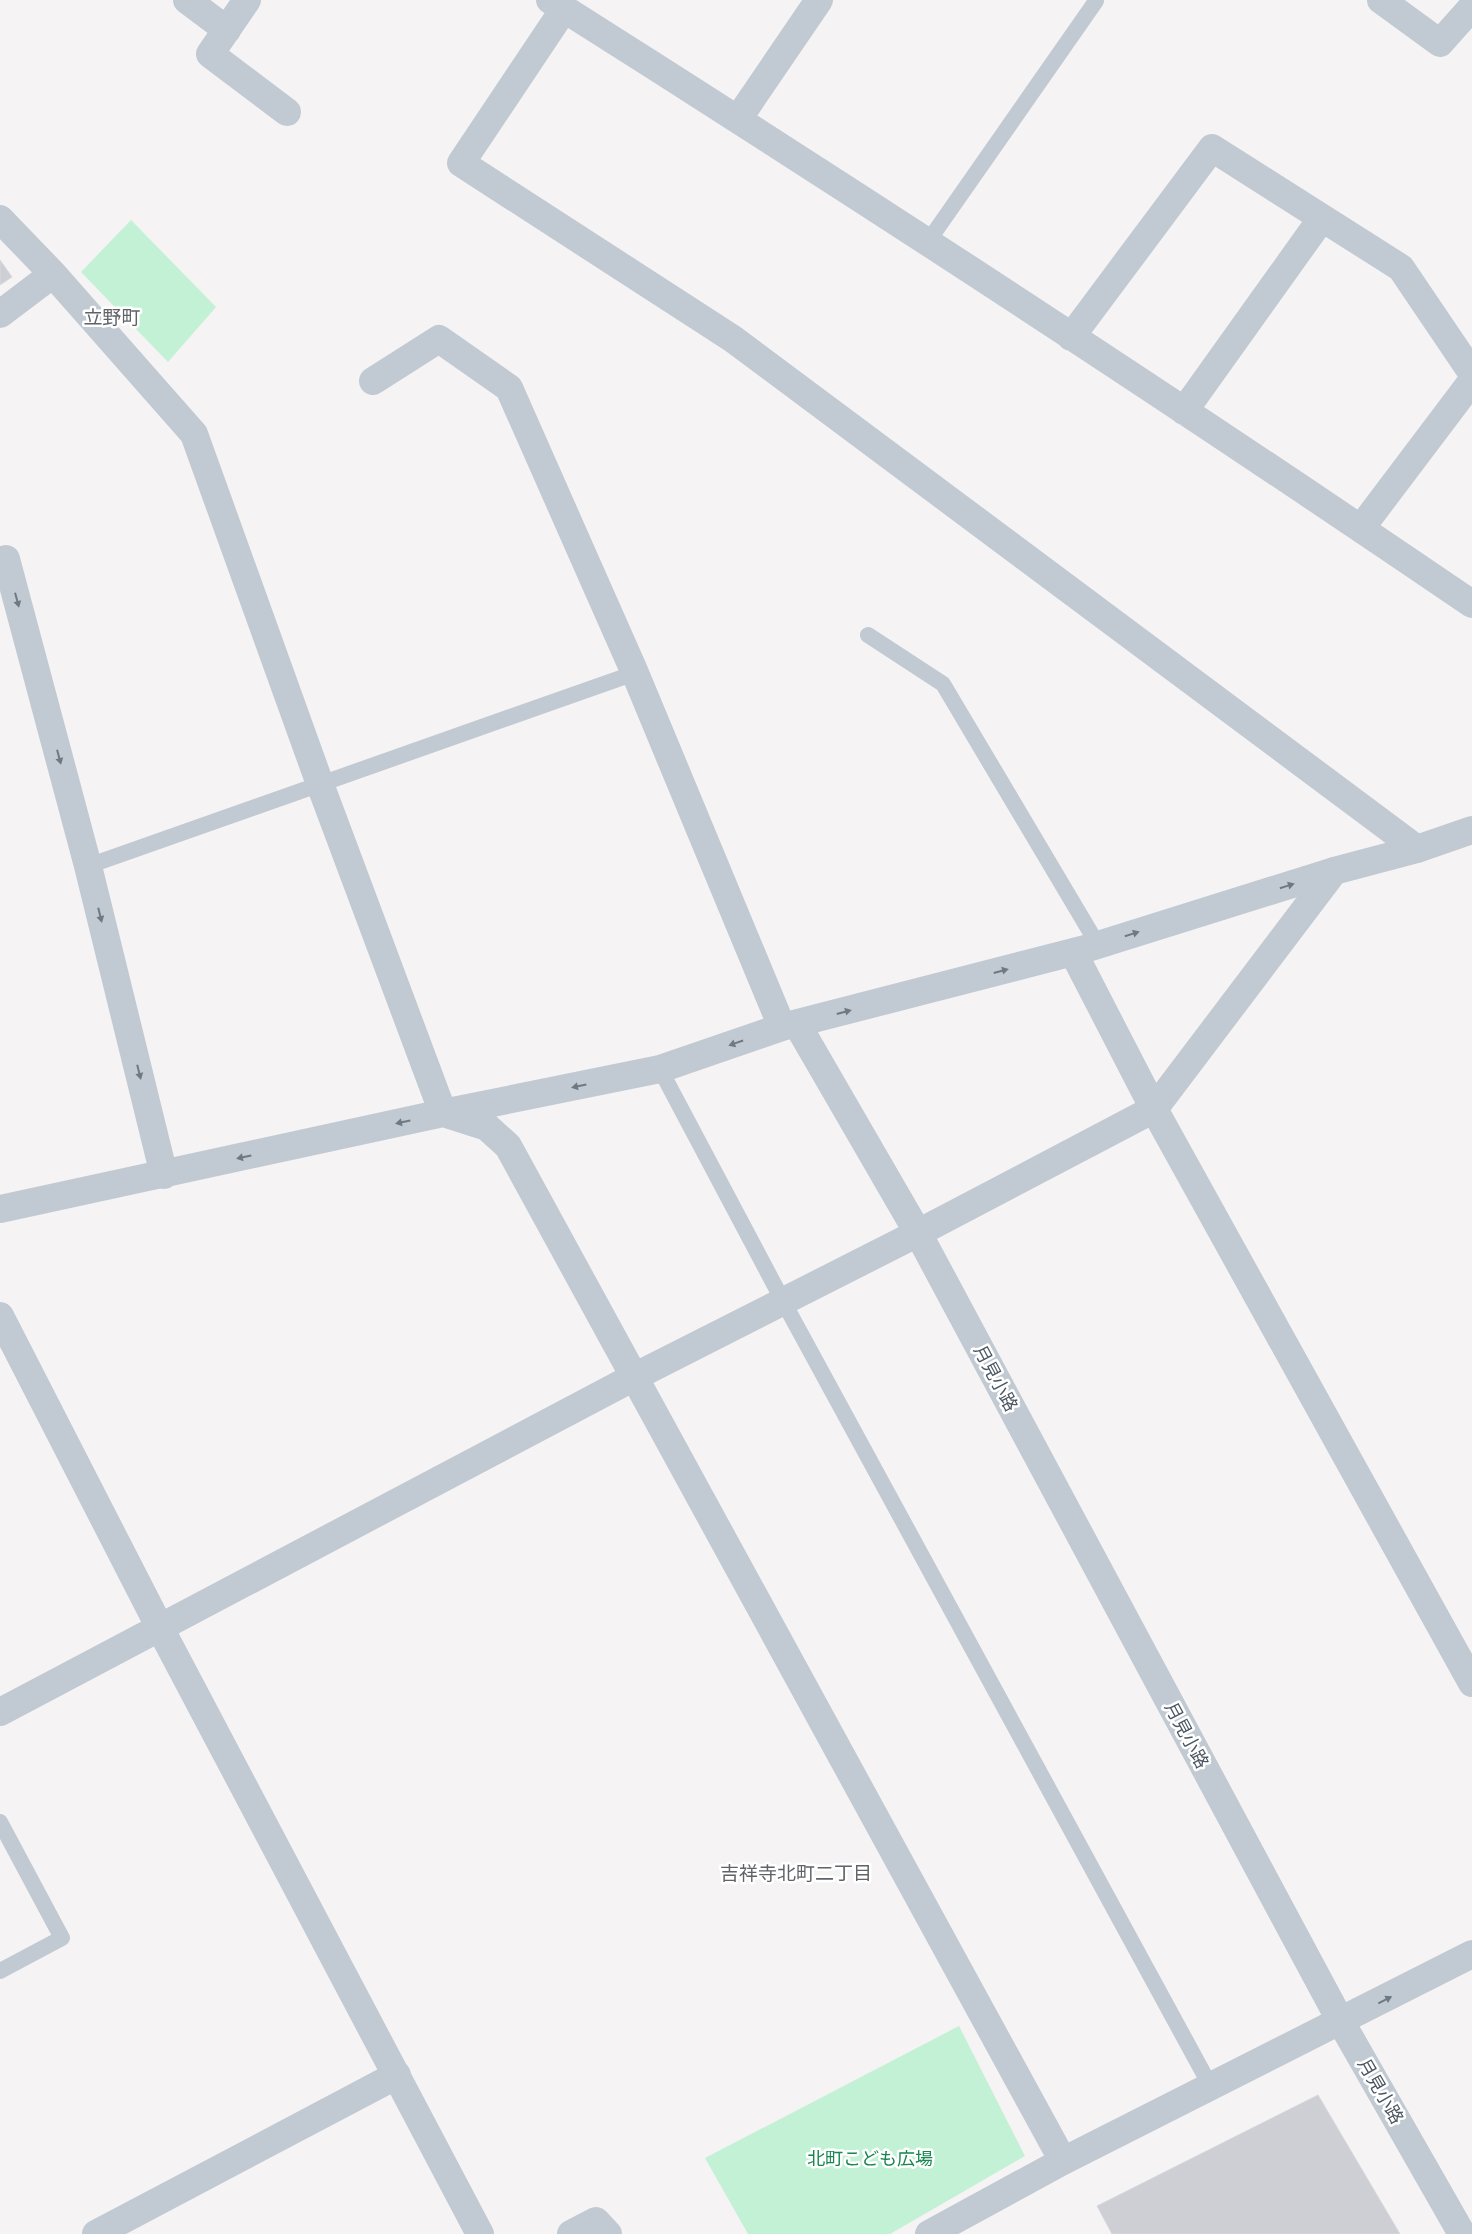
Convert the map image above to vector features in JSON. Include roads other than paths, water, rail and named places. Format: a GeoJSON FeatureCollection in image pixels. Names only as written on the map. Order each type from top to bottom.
{"type":"FeatureCollection","features":[{"type":"Feature","properties":{"kind":"street"},"geometry":{"type":"LineString","coordinates":[[187,0],[227,30]]}},
{"type":"Feature","properties":{"kind":"street"},"geometry":{"type":"LineString","coordinates":[[247,0],[210,54],[287,112]]}},
{"type":"Feature","properties":{"kind":"street"},"geometry":{"type":"LineString","coordinates":[[738,119],[819,0]]}},
{"type":"Feature","properties":{"kind":"street"},"geometry":{"type":"LineString","coordinates":[[1381,0],[1440,43],[1472,7]]}},
{"type":"Feature","properties":{"kind":"street"},"geometry":{"type":"LineString","coordinates":[[1417,848],[733,339],[461,163],[557,5],[738,119],[1184,411],[1472,604]]}},
{"type":"Feature","properties":{"kind":"street"},"geometry":{"type":"LineString","coordinates":[[1071,337],[1212,148],[1401,268],[1472,373]]}},
{"type":"Feature","properties":{"kind":"street"},"geometry":{"type":"LineString","coordinates":[[1184,411],[1322,218]]}},
{"type":"Feature","properties":{"kind":"street"},"geometry":{"type":"LineString","coordinates":[[0,219],[53,274],[194,434],[320,784],[443,1113]]}},
{"type":"Feature","properties":{"kind":"street"},"geometry":{"type":"LineString","coordinates":[[0,314],[53,274]]}},
{"type":"Feature","properties":{"kind":"street","name":"月見小路"},"geometry":{"type":"LineString","coordinates":[[372,381],[439,339],[509,388],[790,1026],[918,1233],[1342,2022],[1462,2234]]}},
{"type":"Feature","properties":{"kind":"street"},"geometry":{"type":"LineString","coordinates":[[1361,528],[1472,381]]}},
{"type":"Feature","properties":{"kind":"street"},"geometry":{"type":"LineString","coordinates":[[0,561],[6,559],[88,866],[164,1175]]}},
{"type":"Feature","properties":{"kind":"street"},"geometry":{"type":"LineString","coordinates":[[0,1209],[164,1175],[443,1113],[660,1069],[790,1026],[1098,945],[1472,830]]}},
{"type":"Feature","properties":{"kind":"street"},"geometry":{"type":"LineString","coordinates":[[0,1712],[159,1626],[636,1376],[918,1233],[1154,1109],[1334,871]]}},
{"type":"Feature","properties":{"kind":"street"},"geometry":{"type":"LineString","coordinates":[[1073,952],[1154,1109],[1472,1683]]}},
{"type":"Feature","properties":{"kind":"street"},"geometry":{"type":"LineString","coordinates":[[443,1113],[487,1127],[508,1146],[636,1376],[1063,2161]]}},
{"type":"Feature","properties":{"kind":"street"},"geometry":{"type":"LineString","coordinates":[[0,1316],[159,1626],[480,2234]]}},
{"type":"Feature","properties":{"kind":"street"},"geometry":{"type":"LineString","coordinates":[[928,2234],[1063,2161],[1342,2022],[1472,1954]]}},
{"type":"Feature","properties":{"kind":"street"},"geometry":{"type":"LineString","coordinates":[[96,2234],[397,2075]]}},
{"type":"Feature","properties":{"kind":"street"},"geometry":{"type":"LineString","coordinates":[[571,2234],[596,2221],[608,2234]]}},
{"type":"Feature","properties":{"kind":"lane"},"geometry":{"type":"LineString","coordinates":[[927,243],[1096,1]]}},
{"type":"Feature","properties":{"kind":"lane"},"geometry":{"type":"LineString","coordinates":[[868,635],[943,684],[1098,945]]}},
{"type":"Feature","properties":{"kind":"lane"},"geometry":{"type":"LineString","coordinates":[[88,866],[635,673]]}},
{"type":"Feature","properties":{"kind":"lane"},"geometry":{"type":"LineString","coordinates":[[660,1069],[783,1301],[1211,2087]]}},
{"type":"Feature","properties":{"kind":"lane"},"geometry":{"type":"LineString","coordinates":[[0,1822],[62,1938],[0,1971]]}},
{"type":"Feature","properties":{"kind":"district","name":"立野町"},"geometry":{"type":"Point","coordinates":[112,317]}},
{"type":"Feature","properties":{"kind":"district","name":"吉祥寺北町二丁目"},"geometry":{"type":"Point","coordinates":[796,1873]}},
{"type":"Feature","properties":{"kind":"park label","name":"北町こども広場"},"geometry":{"type":"Point","coordinates":[870,2158]}}]}
